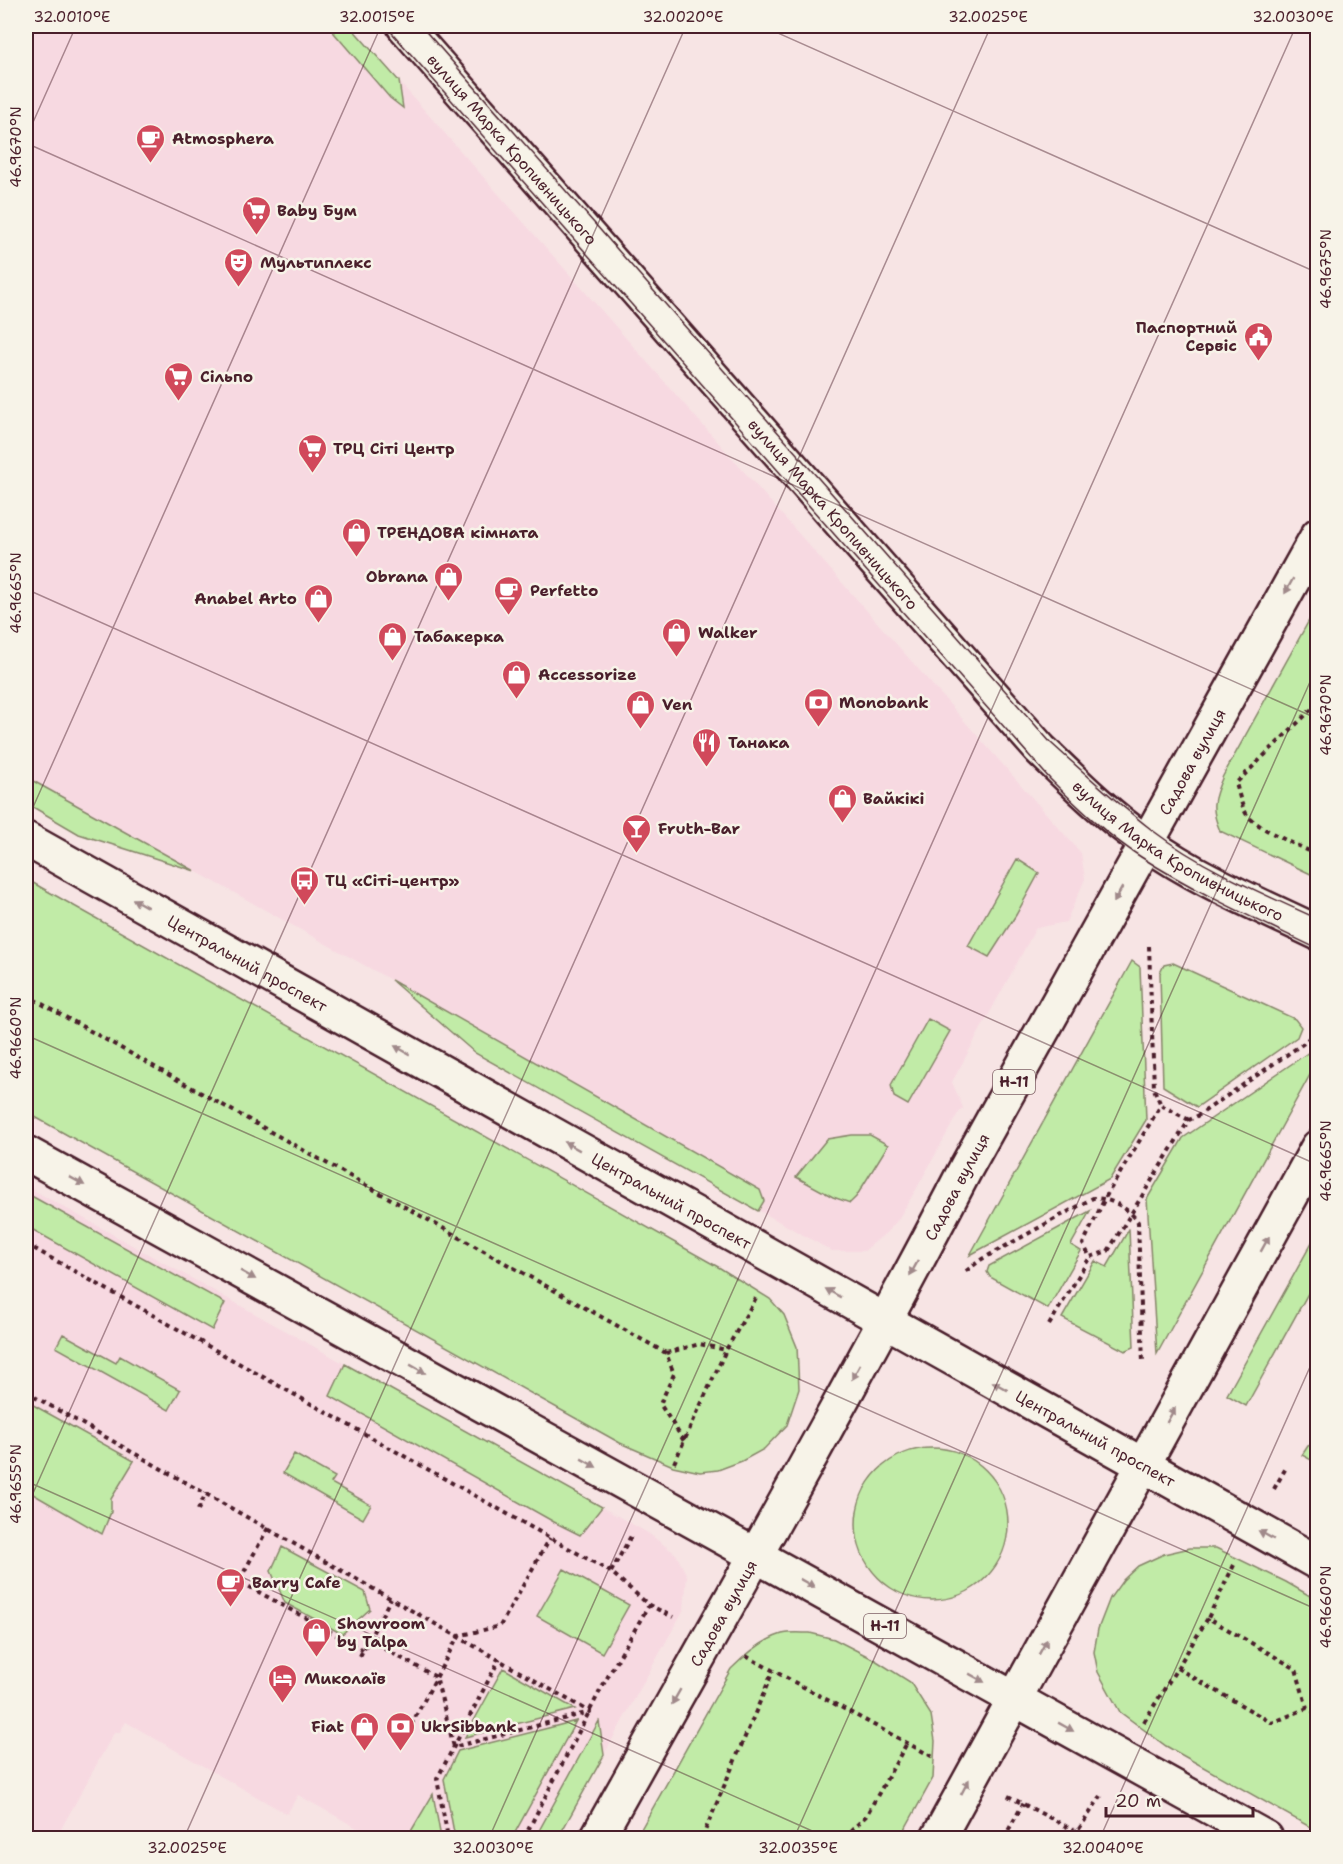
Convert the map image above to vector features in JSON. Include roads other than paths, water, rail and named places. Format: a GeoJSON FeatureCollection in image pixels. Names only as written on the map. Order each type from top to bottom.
{"type":"FeatureCollection","features":[{"type":"Feature","properties":{"kind":"main road","name":"вулиця Марка Кропивницького"},"geometry":{"type":"LineString","coordinates":[[404,26],[1040,749],[1092,799],[1147,843],[1199,876],[1317,933]]}},
{"type":"Feature","properties":{"kind":"main road","name":"Садова вулиця"},"geometry":{"type":"LineString","coordinates":[[597,1839],[1317,535]]}},
{"type":"Feature","properties":{"kind":"main road","name":"Центральний проспект"},"geometry":{"type":"LineString","coordinates":[[26,839],[1317,1563]]}},
{"type":"Feature","properties":{"kind":"main road"},"geometry":{"type":"LineString","coordinates":[[938,1839],[1317,1147]]}},
{"type":"Feature","properties":{"kind":"main road"},"geometry":{"type":"LineString","coordinates":[[26,1153],[755,1554]]}},
{"type":"Feature","properties":{"kind":"main road","name":"Н-11"},"geometry":{"type":"LineString","coordinates":[[755,1554],[1266,1839]]}},
{"type":"Feature","properties":{"kind":"tram line"},"geometry":{"type":"LineString","coordinates":[[386,26],[1061,790],[1105,830],[1162,870],[1250,917],[1318,949]]}},
{"type":"Feature","properties":{"kind":"tram line"},"geometry":{"type":"LineString","coordinates":[[421,26],[1051,743],[1126,809],[1171,844],[1232,879],[1318,919]]}},
{"type":"Feature","properties":{"kind":"place","name":"Atmosphera"},"geometry":{"type":"Point","coordinates":[151,164]}},
{"type":"Feature","properties":{"kind":"place","name":"Baby Бум"},"geometry":{"type":"Point","coordinates":[256,236]}},
{"type":"Feature","properties":{"kind":"place","name":"Мультиплекс"},"geometry":{"type":"Point","coordinates":[239,288]}},
{"type":"Feature","properties":{"kind":"place","name":"Паспортний Сервіс"},"geometry":{"type":"Point","coordinates":[1258,362]}},
{"type":"Feature","properties":{"kind":"place","name":"Сільпо"},"geometry":{"type":"Point","coordinates":[179,402]}},
{"type":"Feature","properties":{"kind":"place","name":"ТРЦ Сіті Центр"},"geometry":{"type":"Point","coordinates":[312,474]}},
{"type":"Feature","properties":{"kind":"place","name":"ТРЕНДОВА кімната"},"geometry":{"type":"Point","coordinates":[356,558]}},
{"type":"Feature","properties":{"kind":"place","name":"Obrana"},"geometry":{"type":"Point","coordinates":[449,602]}},
{"type":"Feature","properties":{"kind":"place","name":"Perfetto"},"geometry":{"type":"Point","coordinates":[509,616]}},
{"type":"Feature","properties":{"kind":"place","name":"Anabel Arto"},"geometry":{"type":"Point","coordinates":[318,624]}},
{"type":"Feature","properties":{"kind":"place","name":"Walker"},"geometry":{"type":"Point","coordinates":[677,658]}},
{"type":"Feature","properties":{"kind":"place","name":"Табакерка"},"geometry":{"type":"Point","coordinates":[393,662]}},
{"type":"Feature","properties":{"kind":"place","name":"Accessorize"},"geometry":{"type":"Point","coordinates":[517,700]}},
{"type":"Feature","properties":{"kind":"place","name":"Monobank"},"geometry":{"type":"Point","coordinates":[818,728]}},
{"type":"Feature","properties":{"kind":"place","name":"Ven"},"geometry":{"type":"Point","coordinates":[641,730]}},
{"type":"Feature","properties":{"kind":"place","name":"Танака"},"geometry":{"type":"Point","coordinates":[707,768]}},
{"type":"Feature","properties":{"kind":"place","name":"Вайкікі"},"geometry":{"type":"Point","coordinates":[842,824]}},
{"type":"Feature","properties":{"kind":"place","name":"Fruth-Bar"},"geometry":{"type":"Point","coordinates":[637,854]}},
{"type":"Feature","properties":{"kind":"place","name":"ТЦ «Сіті-центр»"},"geometry":{"type":"Point","coordinates":[304,906]}},
{"type":"Feature","properties":{"kind":"place","name":"Barry Cafe"},"geometry":{"type":"Point","coordinates":[231,1608]}},
{"type":"Feature","properties":{"kind":"place","name":"Showroom by Talpa"},"geometry":{"type":"Point","coordinates":[316,1658]}},
{"type":"Feature","properties":{"kind":"place","name":"Миколаїв"},"geometry":{"type":"Point","coordinates":[283,1704]}},
{"type":"Feature","properties":{"kind":"place","name":"Fiat"},"geometry":{"type":"Point","coordinates":[365,1752]}},
{"type":"Feature","properties":{"kind":"place","name":"UkrSibbank"},"geometry":{"type":"Point","coordinates":[400,1752]}}]}
